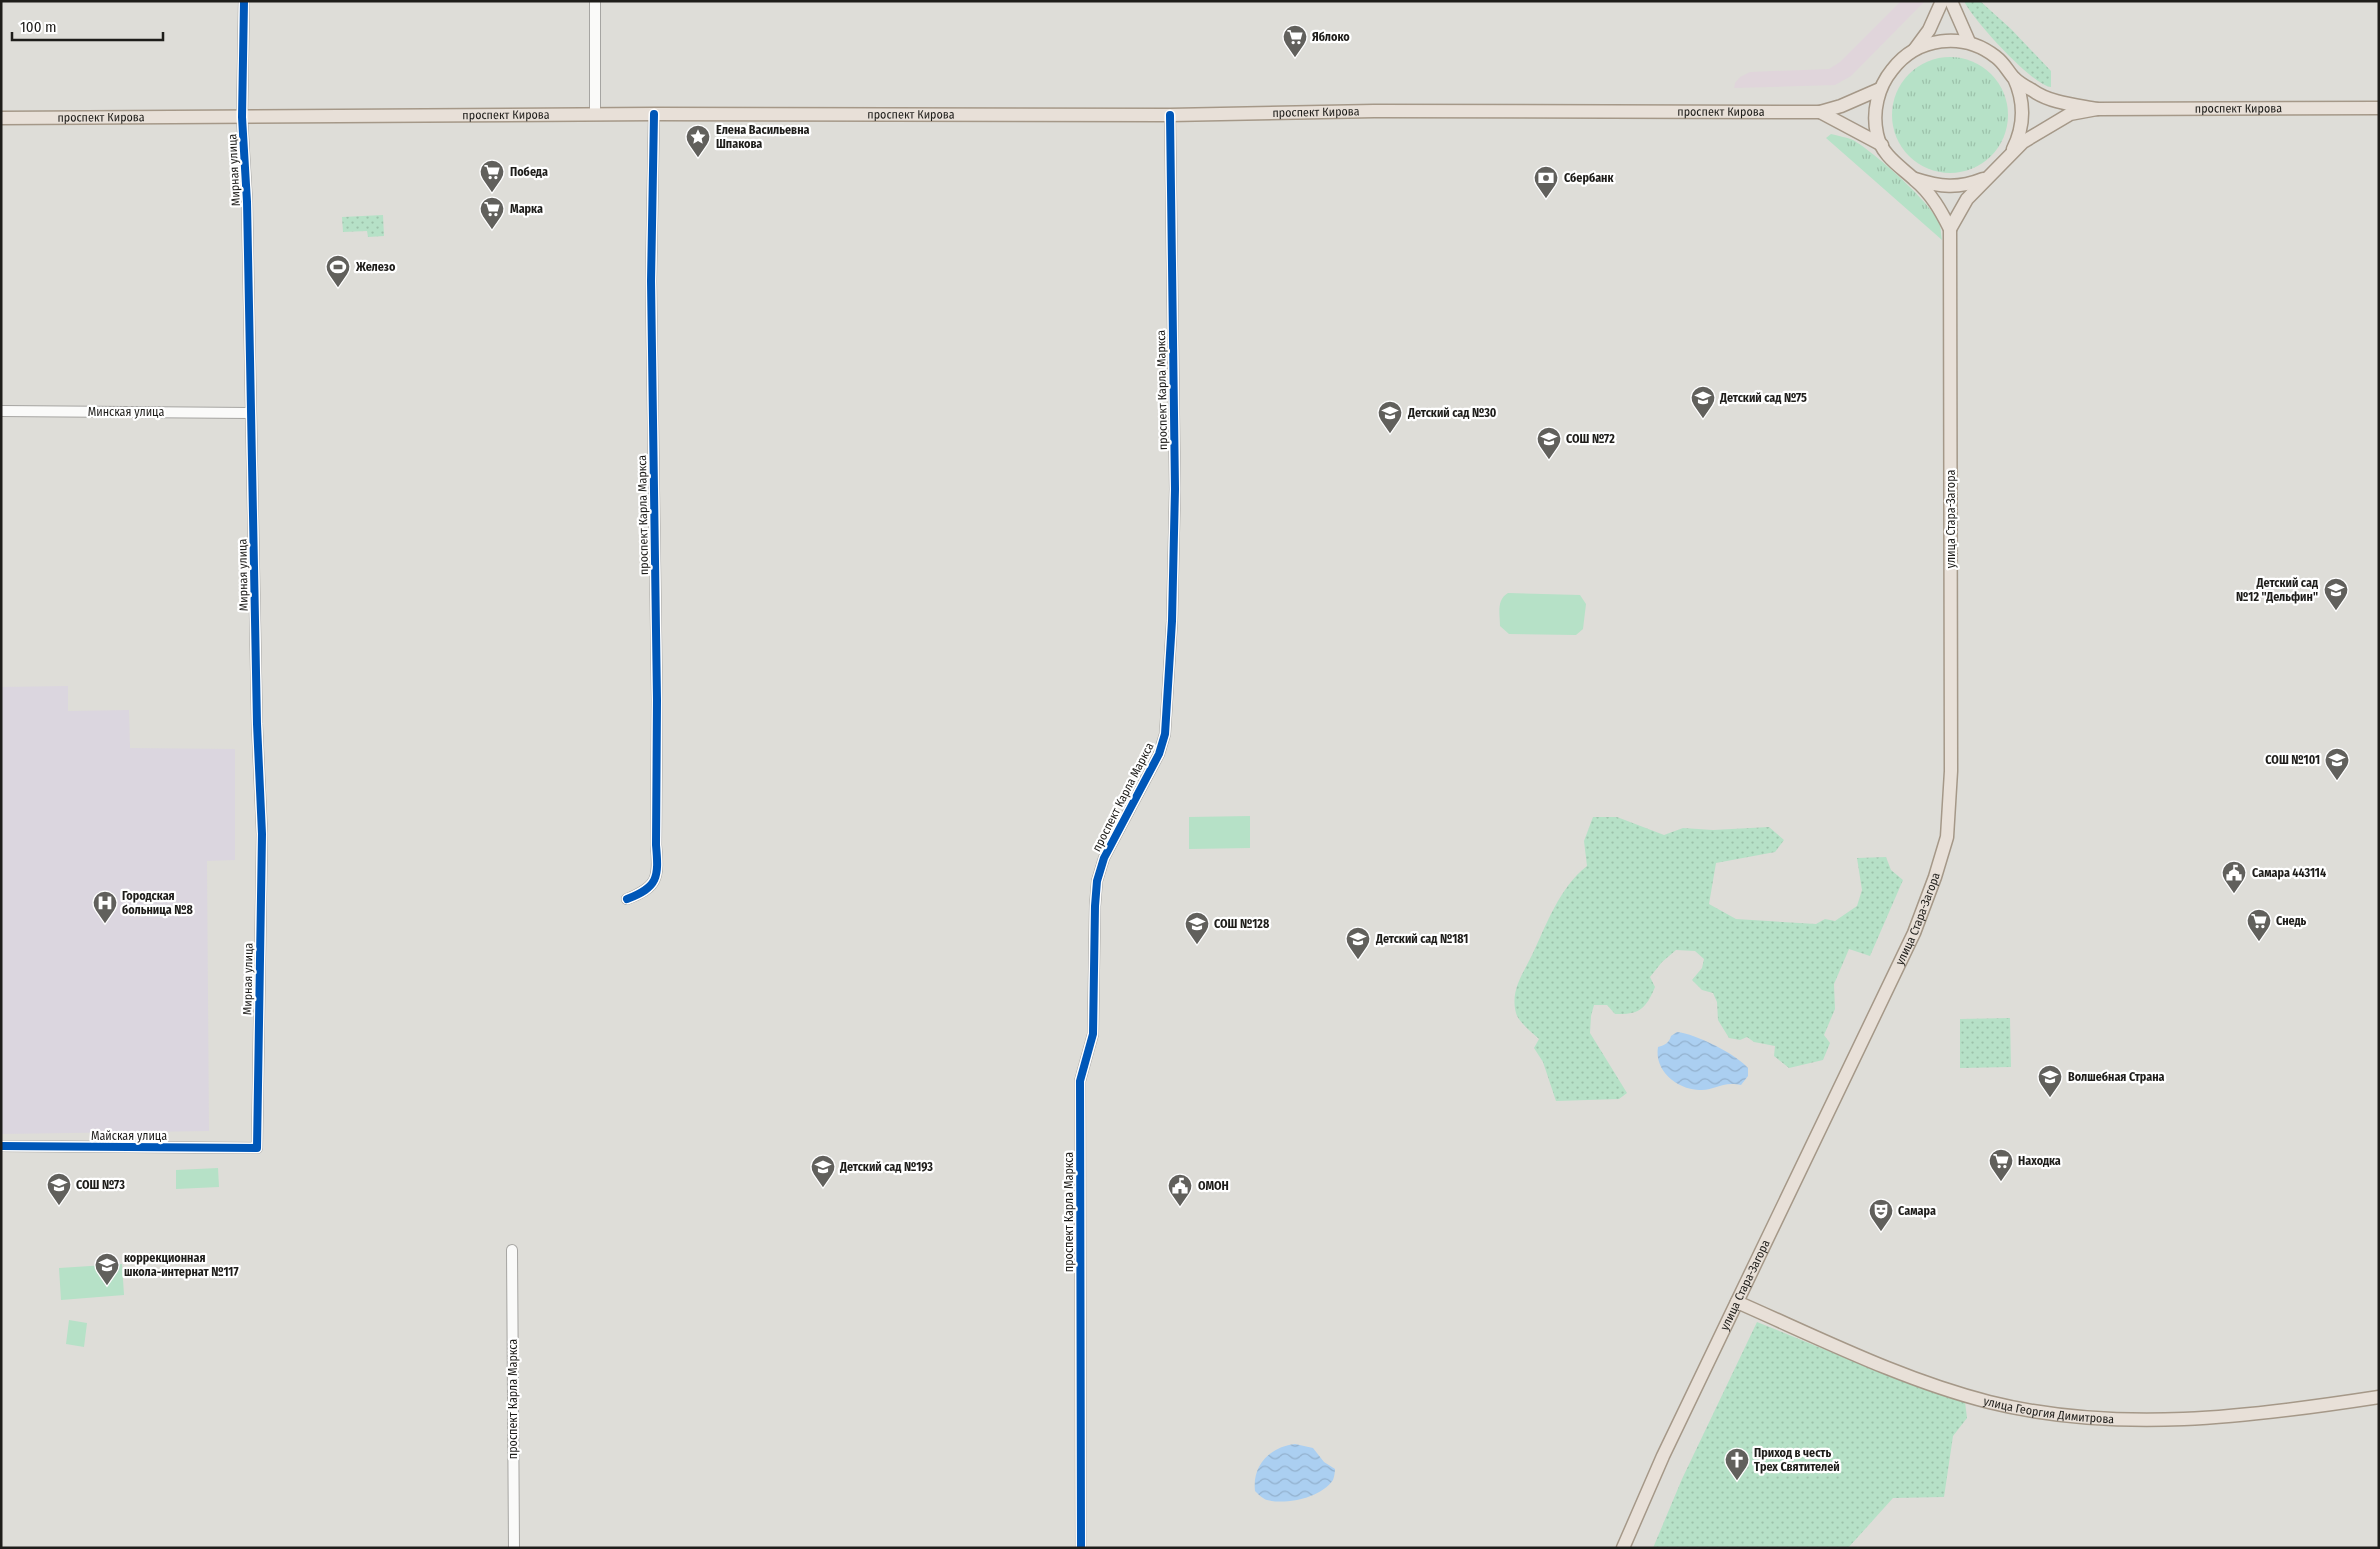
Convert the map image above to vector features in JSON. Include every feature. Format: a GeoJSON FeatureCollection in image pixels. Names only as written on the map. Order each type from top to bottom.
{"type":"FeatureCollection","features":[{"type":"Feature","properties":{"kind":"main road"},"geometry":{"type":"LineString","coordinates":[[1942,1],[1929,30],[1915,50],[1897,64],[1880,89],[1876,118],[1877,135],[1882,145],[1901,169],[1915,179],[1932,197],[1950,229]]}},
{"type":"Feature","properties":{"kind":"main road"},"geometry":{"type":"LineString","coordinates":[[1951,1],[1969,42]]}},
{"type":"Feature","properties":{"kind":"main road"},"geometry":{"type":"LineString","coordinates":[[1915,50],[1942,41],[1969,42],[1984,48],[1997,58],[2013,76],[2033,92],[2059,102],[2097,109]]}},
{"type":"Feature","properties":{"kind":"main road"},"geometry":{"type":"LineString","coordinates":[[2008,158],[2019,137],[2023,119],[2022,99],[2013,76]]}},
{"type":"Feature","properties":{"kind":"main road"},"geometry":{"type":"LineString","coordinates":[[1820,112],[1841,106],[1880,89]]}},
{"type":"Feature","properties":{"kind":"main road","name":"проспект Кирова"},"geometry":{"type":"LineString","coordinates":[[2097,109],[2379,108]]}},
{"type":"Feature","properties":{"kind":"main road"},"geometry":{"type":"LineString","coordinates":[[1950,229],[1967,199],[2023,142],[2070,114],[2097,109]]}},
{"type":"Feature","properties":{"kind":"main road","name":"проспект Кирова"},"geometry":{"type":"LineString","coordinates":[[1,118],[595,116],[654,114],[1170,114],[1374,111],[1820,112]]}},
{"type":"Feature","properties":{"kind":"main road"},"geometry":{"type":"LineString","coordinates":[[1820,112],[1882,145]]}},
{"type":"Feature","properties":{"kind":"main road"},"geometry":{"type":"LineString","coordinates":[[1915,179],[1939,186],[1954,187],[1967,185],[1986,178]]}},
{"type":"Feature","properties":{"kind":"main road","name":"улица Стара-Загора"},"geometry":{"type":"LineString","coordinates":[[1623,1548],[1663,1456],[1914,933],[1932,886],[1947,837],[1951,770],[1950,229]]}},
{"type":"Feature","properties":{"kind":"main road","name":"улица Георгия Димитрова"},"geometry":{"type":"LineString","coordinates":[[1737,1302],[1941,1388],[1990,1402],[2032,1410],[2104,1418],[2149,1420],[2208,1418],[2265,1413],[2379,1397]]}},
{"type":"Feature","properties":{"kind":"street","name":"Мирная улица"},"geometry":{"type":"LineString","coordinates":[[244,1],[242,117],[247,202],[257,714],[262,834],[257,1148]]}},
{"type":"Feature","properties":{"kind":"street"},"geometry":{"type":"LineString","coordinates":[[595,1],[595,116]]}},
{"type":"Feature","properties":{"kind":"street","name":"проспект Карла Маркса"},"geometry":{"type":"LineString","coordinates":[[627,899],[645,892],[656,880],[658,866],[650,281],[654,114]]}},
{"type":"Feature","properties":{"kind":"street","name":"проспект Карла Маркса"},"geometry":{"type":"LineString","coordinates":[[1081,1548],[1080,1081],[1092,1034],[1096,889],[1104,858],[1159,754],[1165,734],[1172,620],[1175,488],[1170,114]]}},
{"type":"Feature","properties":{"kind":"street","name":"Минская улица"},"geometry":{"type":"LineString","coordinates":[[1,411],[251,413]]}},
{"type":"Feature","properties":{"kind":"street","name":"Майская улица"},"geometry":{"type":"LineString","coordinates":[[1,1146],[257,1148]]}},
{"type":"Feature","properties":{"kind":"street","name":"проспект Карла Маркса"},"geometry":{"type":"LineString","coordinates":[[512,1250],[514,1548]]}},
{"type":"Feature","properties":{"kind":"shaded area"},"geometry":{"type":"Polygon","coordinates":[[[1901,1],[1925,1],[1851,76],[1835,85],[1734,88],[1735,83],[1740,77],[1750,72],[1829,69],[1840,62],[1901,1]]]}},
{"type":"Feature","properties":{"kind":"shaded area","name":"Городская больница №8"},"geometry":{"type":"Polygon","coordinates":[[[68,686],[68,711],[129,710],[130,748],[235,749],[235,860],[207,861],[209,1131],[1,1134],[1,687],[68,686]]]}},
{"type":"Feature","properties":{"kind":"green space"},"geometry":{"type":"Polygon","coordinates":[[[1964,1],[1980,1],[2011,29],[2051,71],[2051,87],[2031,76],[2018,65],[1979,22],[1964,1]]]}},
{"type":"Feature","properties":{"kind":"green space"},"geometry":{"type":"Polygon","coordinates":[[[1950,57],[1972,61],[1982,66],[1991,74],[1999,83],[2004,93],[2008,115],[2004,137],[1999,147],[1991,156],[1982,164],[1972,169],[1950,173],[1928,169],[1918,164],[1909,156],[1901,147],[1896,137],[1892,115],[1896,93],[1901,83],[1909,74],[1918,66],[1928,61],[1950,57]]]}},
{"type":"Feature","properties":{"kind":"green space"},"geometry":{"type":"Polygon","coordinates":[[[1831,134],[1853,140],[1900,177],[1924,202],[1939,222],[1942,240],[1826,138],[1831,134]]]}},
{"type":"Feature","properties":{"kind":"green space"},"geometry":{"type":"Polygon","coordinates":[[[383,215],[384,236],[368,237],[367,231],[343,232],[342,217],[383,215]]]}},
{"type":"Feature","properties":{"kind":"green space"},"geometry":{"type":"Polygon","coordinates":[[[1508,593],[1580,595],[1586,604],[1583,629],[1576,635],[1509,634],[1500,626],[1499,612],[1500,603],[1508,593]]]}},
{"type":"Feature","properties":{"kind":"green space"},"geometry":{"type":"Polygon","coordinates":[[[1250,816],[1250,848],[1189,849],[1189,817],[1250,816]]]}},
{"type":"Feature","properties":{"kind":"green space"},"geometry":{"type":"Polygon","coordinates":[[[1593,817],[1617,817],[1664,835],[1683,828],[1713,830],[1769,827],[1784,840],[1775,852],[1716,863],[1709,904],[1736,919],[1816,924],[1825,919],[1835,921],[1857,906],[1862,890],[1857,858],[1886,857],[1891,870],[1903,880],[1870,956],[1849,949],[1834,984],[1835,1009],[1824,1035],[1830,1043],[1823,1060],[1789,1068],[1774,1056],[1775,1046],[1754,1042],[1747,1037],[1740,1040],[1729,1038],[1718,1020],[1717,1002],[1713,993],[1702,990],[1692,980],[1702,968],[1704,959],[1695,951],[1676,950],[1662,962],[1650,977],[1655,987],[1648,1001],[1641,1009],[1636,1012],[1615,1014],[1607,1005],[1594,1005],[1590,1033],[1627,1093],[1619,1099],[1556,1101],[1543,1062],[1534,1048],[1539,1039],[1517,1016],[1515,997],[1521,976],[1561,896],[1577,875],[1587,866],[1584,841],[1593,817]]]}},
{"type":"Feature","properties":{"kind":"green space"},"geometry":{"type":"Polygon","coordinates":[[[2010,1018],[2011,1067],[1960,1068],[1960,1019],[2010,1018]]]}},
{"type":"Feature","properties":{"kind":"green space"},"geometry":{"type":"Polygon","coordinates":[[[218,1168],[219,1187],[176,1189],[176,1170],[218,1168]]]}},
{"type":"Feature","properties":{"kind":"green space"},"geometry":{"type":"Polygon","coordinates":[[[122,1264],[124,1295],[61,1300],[59,1268],[122,1264]]]}},
{"type":"Feature","properties":{"kind":"green space"},"geometry":{"type":"Polygon","coordinates":[[[69,1320],[87,1323],[84,1347],[66,1344],[69,1320]]]}},
{"type":"Feature","properties":{"kind":"green space"},"geometry":{"type":"Polygon","coordinates":[[[1757,1322],[1902,1381],[1965,1402],[1967,1418],[1953,1436],[1944,1497],[1893,1498],[1848,1548],[1653,1548],[1682,1479],[1757,1322]]]}},
{"type":"Feature","properties":{"kind":"water"},"geometry":{"type":"Polygon","coordinates":[[[1677,1032],[1705,1041],[1735,1057],[1748,1068],[1748,1076],[1741,1085],[1728,1084],[1705,1090],[1690,1089],[1675,1082],[1668,1077],[1659,1063],[1658,1047],[1666,1043],[1677,1032]]]}},
{"type":"Feature","properties":{"kind":"water"},"geometry":{"type":"Polygon","coordinates":[[[1295,1444],[1313,1448],[1324,1462],[1335,1469],[1333,1480],[1320,1491],[1303,1499],[1284,1502],[1264,1499],[1255,1491],[1256,1473],[1260,1465],[1271,1453],[1295,1444]]]}},
{"type":"Feature","properties":{"kind":"cycle path"},"geometry":{"type":"LineString","coordinates":[[1,1146],[257,1148],[262,834],[257,724],[247,202],[242,117],[244,1]]}},
{"type":"Feature","properties":{"kind":"cycle path"},"geometry":{"type":"LineString","coordinates":[[627,899],[637,895],[651,885],[657,866],[657,700],[651,281],[654,114]]}},
{"type":"Feature","properties":{"kind":"cycle path"},"geometry":{"type":"LineString","coordinates":[[1081,1548],[1080,1081],[1093,1034],[1097,881],[1104,858],[1159,754],[1165,734],[1172,621],[1175,489],[1170,115]]}},
{"type":"Feature","properties":{"kind":"place","name":"Яблоко"},"geometry":{"type":"Point","coordinates":[1295,58]}},
{"type":"Feature","properties":{"kind":"place","name":"Елена Васильевна Шпакова"},"geometry":{"type":"Point","coordinates":[698,158]}},
{"type":"Feature","properties":{"kind":"place","name":"Победа"},"geometry":{"type":"Point","coordinates":[492,193]}},
{"type":"Feature","properties":{"kind":"place","name":"Сбербанк"},"geometry":{"type":"Point","coordinates":[1546,199]}},
{"type":"Feature","properties":{"kind":"place","name":"Марка"},"geometry":{"type":"Point","coordinates":[492,230]}},
{"type":"Feature","properties":{"kind":"place","name":"Железо"},"geometry":{"type":"Point","coordinates":[338,288]}},
{"type":"Feature","properties":{"kind":"place","name":"Детский сад №75"},"geometry":{"type":"Point","coordinates":[1703,419]}},
{"type":"Feature","properties":{"kind":"place","name":"Детский сад №30"},"geometry":{"type":"Point","coordinates":[1390,434]}},
{"type":"Feature","properties":{"kind":"place","name":"СОШ №72"},"geometry":{"type":"Point","coordinates":[1549,460]}},
{"type":"Feature","properties":{"kind":"place","name":"Детский сад №12 \"Дельфин\""},"geometry":{"type":"Point","coordinates":[2336,611]}},
{"type":"Feature","properties":{"kind":"place","name":"СОШ №101"},"geometry":{"type":"Point","coordinates":[2337,781]}},
{"type":"Feature","properties":{"kind":"place","name":"Самара 443114"},"geometry":{"type":"Point","coordinates":[2234,894]}},
{"type":"Feature","properties":{"kind":"place","name":"Городская больница №8"},"geometry":{"type":"Point","coordinates":[105,924]}},
{"type":"Feature","properties":{"kind":"place","name":"Снедь"},"geometry":{"type":"Point","coordinates":[2259,942]}},
{"type":"Feature","properties":{"kind":"place","name":"СОШ №128"},"geometry":{"type":"Point","coordinates":[1197,945]}},
{"type":"Feature","properties":{"kind":"place","name":"Детский сад №181"},"geometry":{"type":"Point","coordinates":[1358,960]}},
{"type":"Feature","properties":{"kind":"place","name":"Волшебная Страна"},"geometry":{"type":"Point","coordinates":[2050,1098]}},
{"type":"Feature","properties":{"kind":"place","name":"Находка"},"geometry":{"type":"Point","coordinates":[2001,1182]}},
{"type":"Feature","properties":{"kind":"place","name":"Детский сад №193"},"geometry":{"type":"Point","coordinates":[823,1188]}},
{"type":"Feature","properties":{"kind":"place","name":"СОШ №73"},"geometry":{"type":"Point","coordinates":[59,1206]}},
{"type":"Feature","properties":{"kind":"place","name":"ОМОН"},"geometry":{"type":"Point","coordinates":[1180,1207]}},
{"type":"Feature","properties":{"kind":"place","name":"Самара"},"geometry":{"type":"Point","coordinates":[1881,1232]}},
{"type":"Feature","properties":{"kind":"place","name":"коррекционная школа-интернат №117"},"geometry":{"type":"Point","coordinates":[107,1286]}},
{"type":"Feature","properties":{"kind":"place","name":"Приход в честь Трех Святителей"},"geometry":{"type":"Point","coordinates":[1737,1481]}}]}
